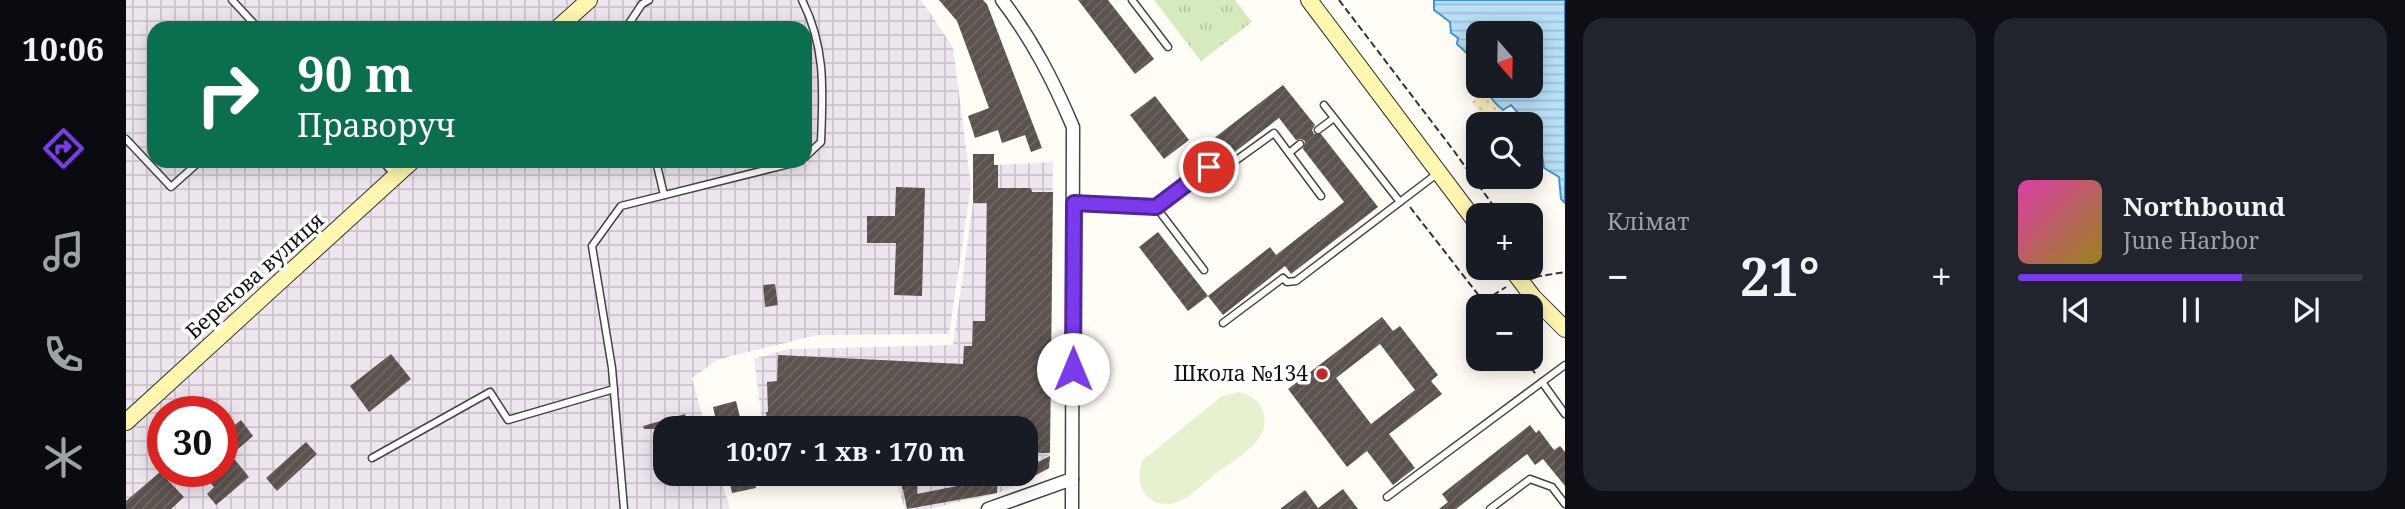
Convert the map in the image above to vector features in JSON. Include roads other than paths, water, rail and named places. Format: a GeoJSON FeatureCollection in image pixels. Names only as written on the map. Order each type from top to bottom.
{"type":"FeatureCollection","features":[{"type":"Feature","properties":{"kind":"street"},"geometry":{"type":"LineString","coordinates":[[566,21],[589,0]]}},
{"type":"Feature","properties":{"kind":"street"},"geometry":{"type":"LineString","coordinates":[[1002,0],[1025,31],[1053,78],[1073,127],[1072,509]]}},
{"type":"Feature","properties":{"kind":"street"},"geometry":{"type":"LineString","coordinates":[[1309,0],[1466,209]]}},
{"type":"Feature","properties":{"kind":"street","name":"Берегова вулиця"},"geometry":{"type":"LineString","coordinates":[[126,422],[405,168]]}},
{"type":"Feature","properties":{"kind":"street"},"geometry":{"type":"LineString","coordinates":[[1520,280],[1565,329]]}},
{"type":"Feature","properties":{"kind":"street"},"geometry":{"type":"LineString","coordinates":[[988,509],[1072,479]]}},
{"type":"Feature","properties":{"kind":"lane"},"geometry":{"type":"LineString","coordinates":[[232,0],[252,21]]}},
{"type":"Feature","properties":{"kind":"lane"},"geometry":{"type":"LineString","coordinates":[[631,21],[642,4],[649,0]]}},
{"type":"Feature","properties":{"kind":"lane"},"geometry":{"type":"LineString","coordinates":[[802,0],[812,21],[824,78],[821,142],[812,150]]}},
{"type":"Feature","properties":{"kind":"lane"},"geometry":{"type":"LineString","coordinates":[[1132,0],[1168,47]]}},
{"type":"Feature","properties":{"kind":"lane"},"geometry":{"type":"LineString","coordinates":[[1324,105],[1402,200]]}},
{"type":"Feature","properties":{"kind":"lane"},"geometry":{"type":"LineString","coordinates":[[1318,130],[1334,118]]}},
{"type":"Feature","properties":{"kind":"lane"},"geometry":{"type":"LineString","coordinates":[[1074,203],[1156,207],[1209,167],[1217,174],[1274,133],[1321,196]]}},
{"type":"Feature","properties":{"kind":"lane"},"geometry":{"type":"LineString","coordinates":[[126,139],[147,161]]}},
{"type":"Feature","properties":{"kind":"lane"},"geometry":{"type":"LineString","coordinates":[[1289,153],[1300,144]]}},
{"type":"Feature","properties":{"kind":"lane"},"geometry":{"type":"LineString","coordinates":[[153,168],[171,187],[192,168]]}},
{"type":"Feature","properties":{"kind":"lane"},"geometry":{"type":"LineString","coordinates":[[389,168],[396,176]]}},
{"type":"Feature","properties":{"kind":"lane"},"geometry":{"type":"LineString","coordinates":[[658,168],[664,195]]}},
{"type":"Feature","properties":{"kind":"lane"},"geometry":{"type":"LineString","coordinates":[[624,509],[614,389],[593,246],[621,206],[773,168]]}},
{"type":"Feature","properties":{"kind":"lane"},"geometry":{"type":"LineString","coordinates":[[1223,323],[1283,278],[1287,282],[1296,281],[1438,173]]}},
{"type":"Feature","properties":{"kind":"lane"},"geometry":{"type":"LineString","coordinates":[[1156,207],[1204,271]]}},
{"type":"Feature","properties":{"kind":"lane"},"geometry":{"type":"LineString","coordinates":[[1387,497],[1565,365]]}},
{"type":"Feature","properties":{"kind":"lane"},"geometry":{"type":"LineString","coordinates":[[1542,383],[1565,414]]}},
{"type":"Feature","properties":{"kind":"lane"},"geometry":{"type":"LineString","coordinates":[[372,458],[490,392],[508,420],[614,389]]}},
{"type":"Feature","properties":{"kind":"lane"},"geometry":{"type":"LineString","coordinates":[[1490,509],[1530,479],[1552,487],[1563,499]]}},
{"type":"Feature","properties":{"kind":"water"},"geometry":{"type":"Polygon","coordinates":[[[1434,0],[1565,0],[1565,203],[1561,199],[1559,177],[1544,168],[1543,112],[1517,112],[1511,105],[1503,110],[1491,98],[1544,98],[1544,21],[1466,21],[1466,53],[1457,44],[1458,38],[1451,33],[1450,22],[1434,10],[1434,0]]]}},
{"type":"Feature","properties":{"kind":"place","name":"Школа №134"},"geometry":{"type":"Point","coordinates":[1322,374]}}]}
